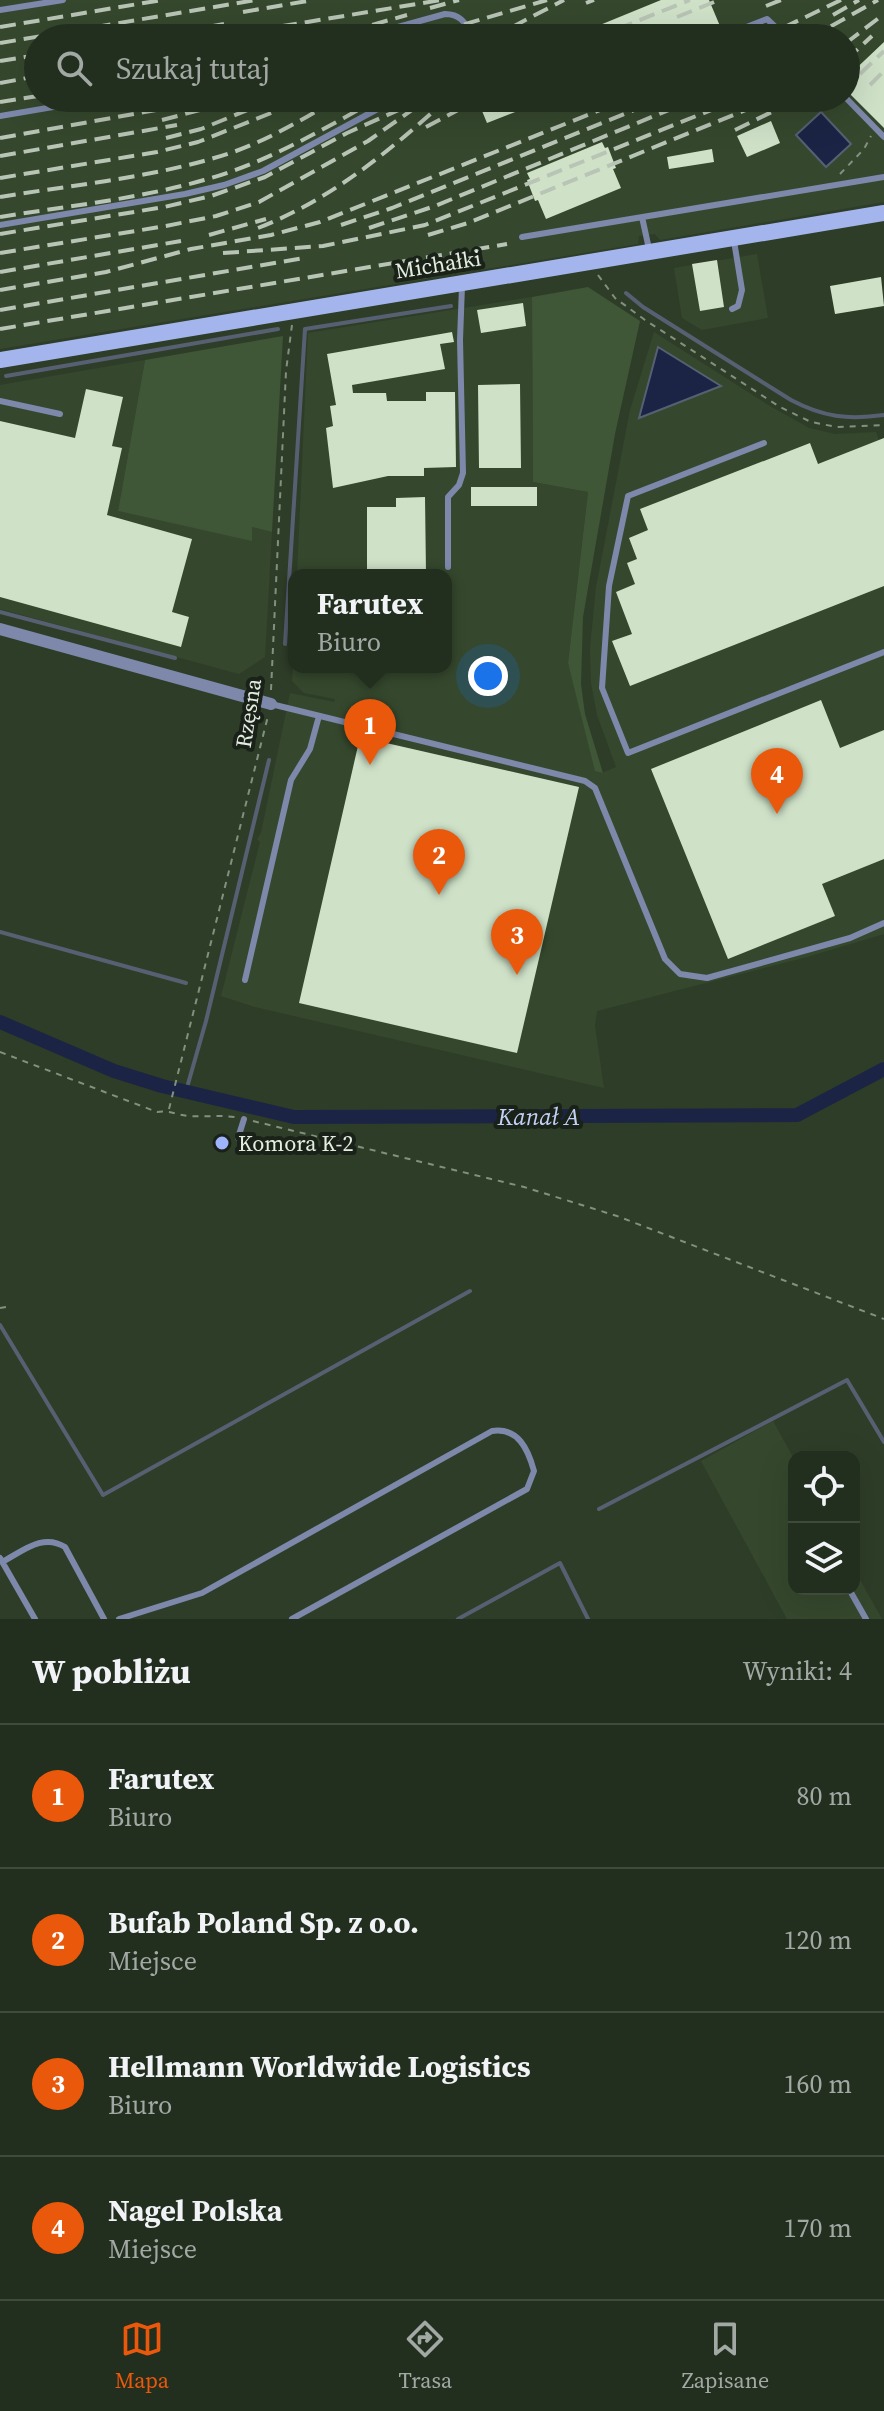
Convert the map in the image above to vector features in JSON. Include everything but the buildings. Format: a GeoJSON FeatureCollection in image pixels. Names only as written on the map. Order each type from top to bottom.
{"type":"FeatureCollection","features":[{"type":"Feature","properties":{"kind":"street","name":"Michałki"},"geometry":{"type":"LineString","coordinates":[[0,360],[884,213]]}},
{"type":"Feature","properties":{"kind":"street"},"geometry":{"type":"LineString","coordinates":[[0,629],[271,704]]}},
{"type":"Feature","properties":{"kind":"lane"},"geometry":{"type":"LineString","coordinates":[[0,10],[63,0]]}},
{"type":"Feature","properties":{"kind":"lane"},"geometry":{"type":"LineString","coordinates":[[409,24],[445,14],[460,17],[465,24]]}},
{"type":"Feature","properties":{"kind":"lane"},"geometry":{"type":"LineString","coordinates":[[754,24],[767,19],[772,24]]}},
{"type":"Feature","properties":{"kind":"lane"},"geometry":{"type":"LineString","coordinates":[[0,116],[24,112]]}},
{"type":"Feature","properties":{"kind":"lane"},"geometry":{"type":"LineString","coordinates":[[0,225],[224,185],[263,171],[372,112]]}},
{"type":"Feature","properties":{"kind":"lane"},"geometry":{"type":"LineString","coordinates":[[860,112],[884,137]]}},
{"type":"Feature","properties":{"kind":"lane"},"geometry":{"type":"LineString","coordinates":[[522,237],[884,177]]}},
{"type":"Feature","properties":{"kind":"lane"},"geometry":{"type":"LineString","coordinates":[[642,217],[650,252]]}},
{"type":"Feature","properties":{"kind":"lane"},"geometry":{"type":"LineString","coordinates":[[732,309],[738,306],[742,290],[734,238]]}},
{"type":"Feature","properties":{"kind":"lane"},"geometry":{"type":"LineString","coordinates":[[448,567],[448,497],[459,485],[463,473],[462,283]]}},
{"type":"Feature","properties":{"kind":"lane"},"geometry":{"type":"LineString","coordinates":[[0,401],[60,414]]}},
{"type":"Feature","properties":{"kind":"lane"},"geometry":{"type":"LineString","coordinates":[[764,443],[628,496],[609,586],[602,688],[628,753],[884,652]]}},
{"type":"Feature","properties":{"kind":"lane"},"geometry":{"type":"LineString","coordinates":[[271,704],[585,781],[595,788],[665,959],[680,974],[707,978],[850,938],[884,923]]}},
{"type":"Feature","properties":{"kind":"lane"},"geometry":{"type":"LineString","coordinates":[[245,980],[291,780],[310,749],[319,716]]}},
{"type":"Feature","properties":{"kind":"lane"},"geometry":{"type":"LineString","coordinates":[[238,1138],[244,1119]]}},
{"type":"Feature","properties":{"kind":"lane"},"geometry":{"type":"LineString","coordinates":[[119,1619],[202,1593],[492,1431],[509,1431],[517,1436],[534,1471],[527,1489],[292,1619]]}},
{"type":"Feature","properties":{"kind":"lane"},"geometry":{"type":"LineString","coordinates":[[35,1619],[1,1560],[45,1541],[57,1542],[65,1547],[104,1619]]}},
{"type":"Feature","properties":{"kind":"lane"},"geometry":{"type":"LineString","coordinates":[[852,1595],[866,1619]]}},
{"type":"Feature","properties":{"kind":"path"},"geometry":{"type":"LineString","coordinates":[[827,186],[864,149],[875,128]]}},
{"type":"Feature","properties":{"kind":"path"},"geometry":{"type":"LineString","coordinates":[[591,262],[615,298],[780,407],[811,422],[837,427],[884,425]]}},
{"type":"Feature","properties":{"kind":"path","name":"Rzęsna"},"geometry":{"type":"LineString","coordinates":[[168,1110],[271,704],[291,311]]}},
{"type":"Feature","properties":{"kind":"path"},"geometry":{"type":"LineString","coordinates":[[0,1052],[157,1112],[168,1110],[188,1116],[219,1115],[244,1119],[524,1187],[603,1212],[884,1319]]}},
{"type":"Feature","properties":{"kind":"path"},"geometry":{"type":"LineString","coordinates":[[0,1308],[6,1307]]}},
{"type":"Feature","properties":{"kind":"shaded area"},"geometry":{"type":"Polygon","coordinates":[[[0,0],[884,0],[884,202],[660,240],[655,234],[639,236],[638,244],[0,349],[0,0]]]}},
{"type":"Feature","properties":{"kind":"shaded area"},"geometry":{"type":"Polygon","coordinates":[[[757,254],[768,318],[702,330],[682,318],[674,268],[757,254]]]}},
{"type":"Feature","properties":{"kind":"shaded area"},"geometry":{"type":"Polygon","coordinates":[[[588,287],[640,321],[615,434],[583,617],[581,684],[585,714],[603,773],[595,771],[568,663],[588,492],[533,482],[532,297],[588,287]]]}},
{"type":"Feature","properties":{"kind":"shaded area"},"geometry":{"type":"Polygon","coordinates":[[[532,297],[533,482],[588,492],[568,663],[602,773],[616,767],[597,715],[591,683],[590,648],[596,587],[630,410],[654,332],[809,428],[835,434],[876,432],[879,440],[884,438],[884,934],[597,1011],[595,1026],[604,1088],[255,1007],[221,996],[260,842],[257,839],[261,833],[290,693],[334,702],[335,699],[304,693],[292,681],[293,673],[452,673],[452,569],[297,569],[308,333],[532,297]]]}},
{"type":"Feature","properties":{"kind":"shaded area"},"geometry":{"type":"Polygon","coordinates":[[[283,336],[272,532],[252,527],[252,541],[118,511],[145,360],[283,336]]]}},
{"type":"Feature","properties":{"kind":"shaded area"},"geometry":{"type":"Polygon","coordinates":[[[145,360],[118,511],[252,540],[252,527],[272,532],[265,657],[239,674],[0,609],[0,385],[145,360]]]}},
{"type":"Feature","properties":{"kind":"shaded area"},"geometry":{"type":"Polygon","coordinates":[[[773,1421],[790,1451],[788,1595],[860,1595],[860,1580],[882,1619],[787,1619],[701,1461],[773,1421]]]}},
{"type":"Feature","properties":{"kind":"water"},"geometry":{"type":"Polygon","coordinates":[[[821,112],[851,144],[826,167],[796,135],[821,112]]]}},
{"type":"Feature","properties":{"kind":"water"},"geometry":{"type":"Polygon","coordinates":[[[658,347],[721,386],[639,418],[658,347]]]}},
{"type":"Feature","properties":{"kind":"waterway"},"geometry":{"type":"LineString","coordinates":[[626,293],[643,307],[803,406],[836,416],[884,415]]}},
{"type":"Feature","properties":{"kind":"waterway"},"geometry":{"type":"LineString","coordinates":[[290,569],[305,329],[451,306]]}},
{"type":"Feature","properties":{"kind":"waterway"},"geometry":{"type":"LineString","coordinates":[[6,376],[278,329]]}},
{"type":"Feature","properties":{"kind":"waterway"},"geometry":{"type":"LineString","coordinates":[[285,644],[288,597]]}},
{"type":"Feature","properties":{"kind":"waterway"},"geometry":{"type":"LineString","coordinates":[[0,612],[175,658]]}},
{"type":"Feature","properties":{"kind":"waterway"},"geometry":{"type":"LineString","coordinates":[[186,1091],[269,760]]}},
{"type":"Feature","properties":{"kind":"waterway"},"geometry":{"type":"LineString","coordinates":[[0,932],[186,983]]}},
{"type":"Feature","properties":{"kind":"waterway","name":"Kanał A"},"geometry":{"type":"LineString","coordinates":[[0,1022],[114,1071],[162,1086],[294,1117],[797,1115],[884,1069]]}},
{"type":"Feature","properties":{"kind":"waterway"},"geometry":{"type":"LineString","coordinates":[[0,1325],[103,1495],[470,1291]]}},
{"type":"Feature","properties":{"kind":"waterway"},"geometry":{"type":"LineString","coordinates":[[599,1509],[847,1380],[884,1442]]}},
{"type":"Feature","properties":{"kind":"waterway"},"geometry":{"type":"LineString","coordinates":[[458,1619],[560,1563],[588,1619]]}},
{"type":"Feature","properties":{"kind":"railway"},"geometry":{"type":"LineString","coordinates":[[0,27],[162,0]]}},
{"type":"Feature","properties":{"kind":"railway"},"geometry":{"type":"LineString","coordinates":[[113,24],[256,0]]}},
{"type":"Feature","properties":{"kind":"railway"},"geometry":{"type":"LineString","coordinates":[[243,12],[313,0]]}},
{"type":"Feature","properties":{"kind":"railway"},"geometry":{"type":"LineString","coordinates":[[295,24],[441,0]]}},
{"type":"Feature","properties":{"kind":"railway"},"geometry":{"type":"LineString","coordinates":[[430,8],[459,0]]}},
{"type":"Feature","properties":{"kind":"railway"},"geometry":{"type":"LineString","coordinates":[[466,24],[547,0]]}},
{"type":"Feature","properties":{"kind":"railway"},"geometry":{"type":"LineString","coordinates":[[518,24],[564,0]]}},
{"type":"Feature","properties":{"kind":"railway"},"geometry":{"type":"LineString","coordinates":[[586,3],[594,0]]}},
{"type":"Feature","properties":{"kind":"railway"},"geometry":{"type":"LineString","coordinates":[[630,24],[690,0]]}},
{"type":"Feature","properties":{"kind":"railway"},"geometry":{"type":"LineString","coordinates":[[677,17],[719,0]]}},
{"type":"Feature","properties":{"kind":"railway"},"geometry":{"type":"LineString","coordinates":[[766,6],[781,0]]}},
{"type":"Feature","properties":{"kind":"railway"},"geometry":{"type":"LineString","coordinates":[[791,24],[841,0]]}},
{"type":"Feature","properties":{"kind":"railway"},"geometry":{"type":"LineString","coordinates":[[833,15],[859,0]]}},
{"type":"Feature","properties":{"kind":"railway"},"geometry":{"type":"LineString","coordinates":[[835,24],[878,0]]}},
{"type":"Feature","properties":{"kind":"railway"},"geometry":{"type":"LineString","coordinates":[[860,32],[884,14]]}},
{"type":"Feature","properties":{"kind":"railway"},"geometry":{"type":"LineString","coordinates":[[375,24],[407,15]]}},
{"type":"Feature","properties":{"kind":"railway"},"geometry":{"type":"LineString","coordinates":[[860,47],[872,36]]}},
{"type":"Feature","properties":{"kind":"railway"},"geometry":{"type":"LineString","coordinates":[[0,43],[24,39]]}},
{"type":"Feature","properties":{"kind":"railway"},"geometry":{"type":"LineString","coordinates":[[860,74],[884,51]]}},
{"type":"Feature","properties":{"kind":"railway"},"geometry":{"type":"LineString","coordinates":[[0,61],[24,57]]}},
{"type":"Feature","properties":{"kind":"railway"},"geometry":{"type":"LineString","coordinates":[[870,85],[884,71]]}},
{"type":"Feature","properties":{"kind":"railway"},"geometry":{"type":"LineString","coordinates":[[0,83],[24,79]]}},
{"type":"Feature","properties":{"kind":"railway"},"geometry":{"type":"LineString","coordinates":[[0,102],[24,98]]}},
{"type":"Feature","properties":{"kind":"railway"},"geometry":{"type":"LineString","coordinates":[[0,138],[145,112]]}},
{"type":"Feature","properties":{"kind":"railway"},"geometry":{"type":"LineString","coordinates":[[162,120],[193,112]]}},
{"type":"Feature","properties":{"kind":"railway"},"geometry":{"type":"LineString","coordinates":[[166,138],[201,129],[243,112]]}},
{"type":"Feature","properties":{"kind":"railway"},"geometry":{"type":"LineString","coordinates":[[0,178],[157,152],[198,142],[274,112]]}},
{"type":"Feature","properties":{"kind":"railway"},"geometry":{"type":"LineString","coordinates":[[0,197],[149,174],[208,160],[263,140],[315,112]]}},
{"type":"Feature","properties":{"kind":"railway"},"geometry":{"type":"LineString","coordinates":[[0,217],[103,202],[179,187],[227,173],[294,144],[354,112]]}},
{"type":"Feature","properties":{"kind":"railway"},"geometry":{"type":"LineString","coordinates":[[0,234],[164,207],[211,196],[265,177],[347,133],[394,112]]}},
{"type":"Feature","properties":{"kind":"railway"},"geometry":{"type":"LineString","coordinates":[[0,253],[166,226],[216,216],[259,202],[368,141],[409,112]]}},
{"type":"Feature","properties":{"kind":"railway"},"geometry":{"type":"LineString","coordinates":[[258,228],[335,188],[432,112]]}},
{"type":"Feature","properties":{"kind":"railway"},"geometry":{"type":"LineString","coordinates":[[426,127],[454,112]]}},
{"type":"Feature","properties":{"kind":"railway"},"geometry":{"type":"LineString","coordinates":[[0,290],[106,272],[191,249],[271,235],[320,222],[595,112]]}},
{"type":"Feature","properties":{"kind":"railway"},"geometry":{"type":"LineString","coordinates":[[341,225],[392,208],[629,112]]}},
{"type":"Feature","properties":{"kind":"railway"},"geometry":{"type":"LineString","coordinates":[[369,228],[435,206],[664,112]]}},
{"type":"Feature","properties":{"kind":"railway"},"geometry":{"type":"LineString","coordinates":[[223,253],[323,246],[425,225],[706,112]]}},
{"type":"Feature","properties":{"kind":"railway"},"geometry":{"type":"LineString","coordinates":[[428,235],[468,223],[741,112]]}},
{"type":"Feature","properties":{"kind":"railway"},"geometry":{"type":"LineString","coordinates":[[735,130],[772,112]]}},
{"type":"Feature","properties":{"kind":"railway"},"geometry":{"type":"LineString","coordinates":[[0,156],[177,125]]}},
{"type":"Feature","properties":{"kind":"railway"},"geometry":{"type":"LineString","coordinates":[[209,235],[266,219]]}},
{"type":"Feature","properties":{"kind":"railway"},"geometry":{"type":"LineString","coordinates":[[0,272],[181,241]]}},
{"type":"Feature","properties":{"kind":"railway"},"geometry":{"type":"LineString","coordinates":[[0,329],[507,244]]}},
{"type":"Feature","properties":{"kind":"railway"},"geometry":{"type":"LineString","coordinates":[[0,310],[304,258]]}},
{"type":"Feature","properties":{"kind":"place","name":"Farutex"},"geometry":{"type":"Point","coordinates":[370,765]}},
{"type":"Feature","properties":{"kind":"place","name":"Nagel Polska"},"geometry":{"type":"Point","coordinates":[777,814]}},
{"type":"Feature","properties":{"kind":"place","name":"Bufab Poland Sp. z o.o."},"geometry":{"type":"Point","coordinates":[439,895]}},
{"type":"Feature","properties":{"kind":"place","name":"Hellmann Worldwide Logistics"},"geometry":{"type":"Point","coordinates":[517,975]}},
{"type":"Feature","properties":{"kind":"place","name":"Komora K-2"},"geometry":{"type":"Point","coordinates":[222,1143]}}]}
